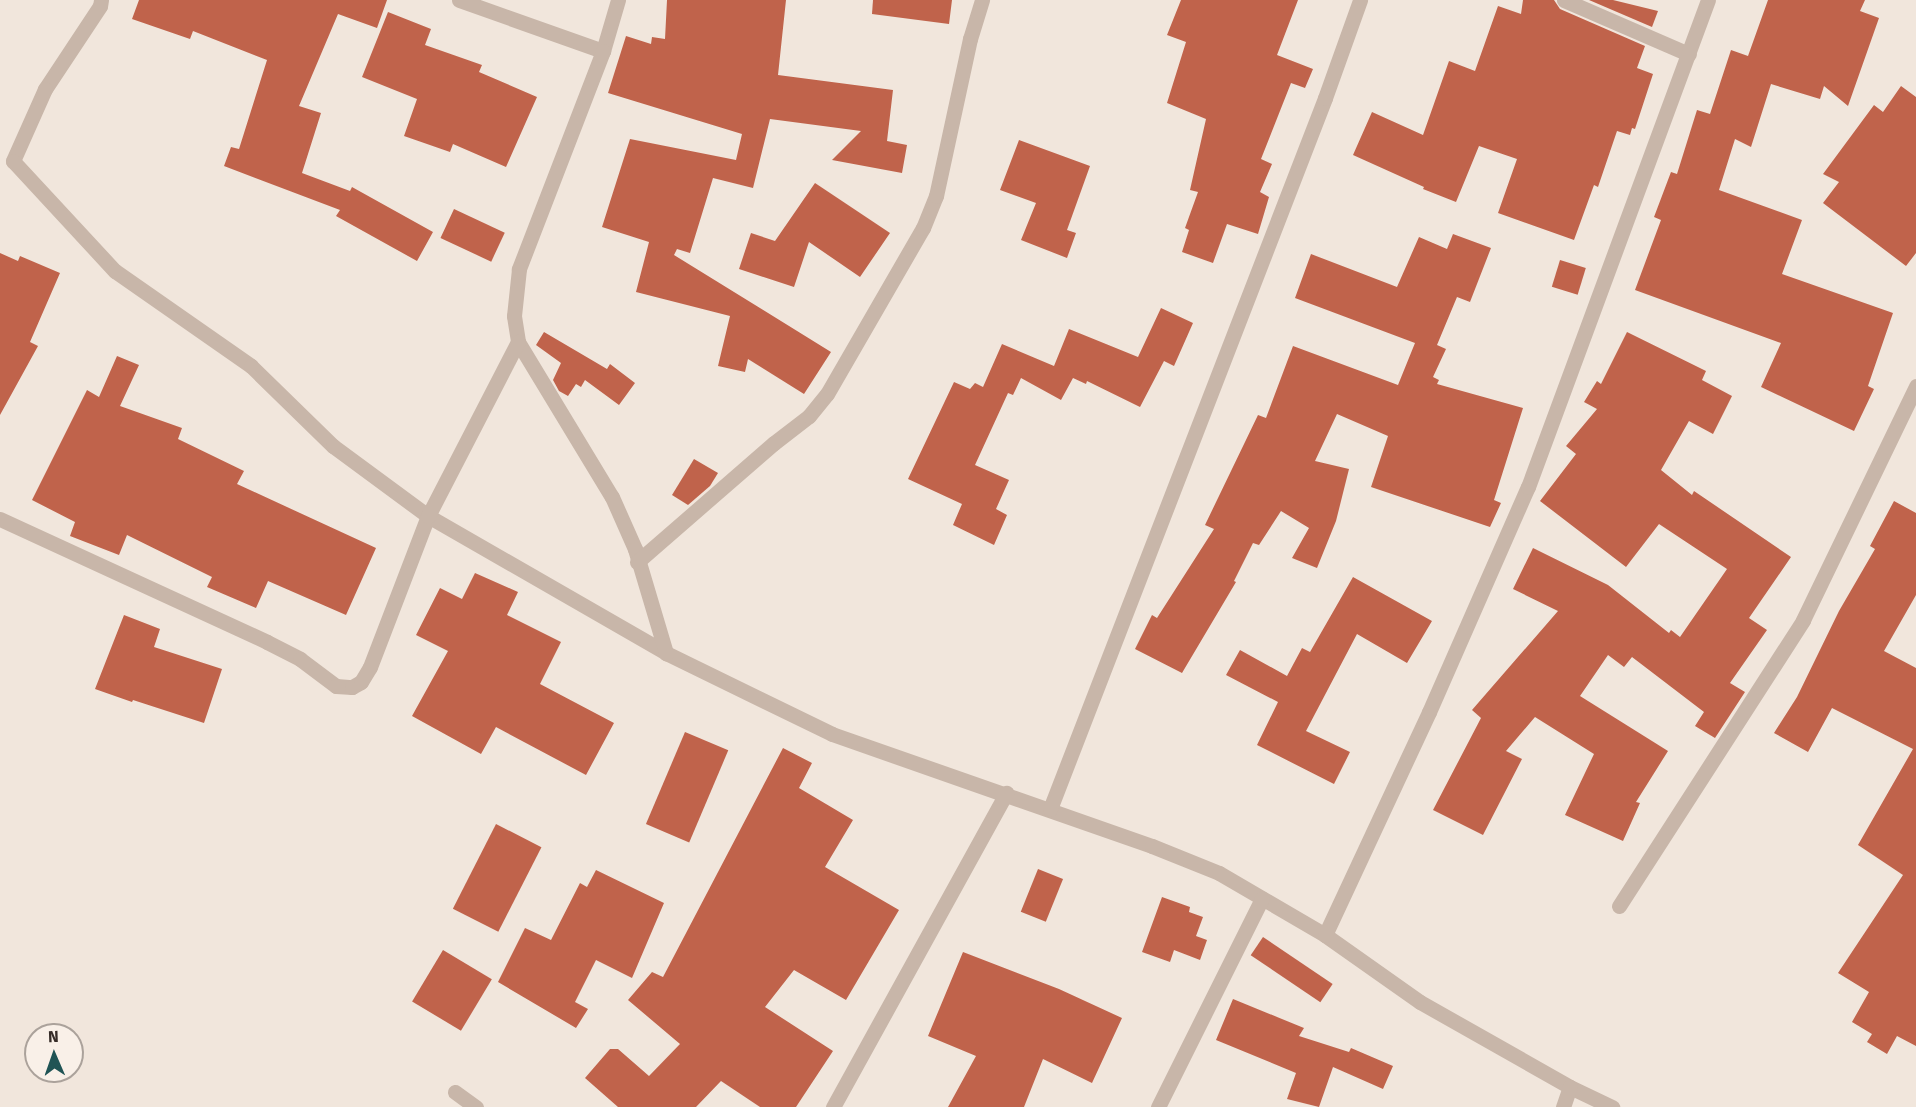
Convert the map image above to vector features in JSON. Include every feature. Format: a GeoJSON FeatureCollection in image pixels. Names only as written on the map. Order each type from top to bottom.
{"type":"FeatureCollection","features":[{"type":"Feature","properties":{"kind":"street"},"geometry":{"type":"LineString","coordinates":[[101,0],[100,6],[45,89],[6,158],[115,271],[251,366],[333,446],[428,516],[666,653],[832,734],[1006,793],[1219,873],[1324,935],[1420,1002],[1570,1087],[1612,1107]]}},
{"type":"Feature","properties":{"kind":"street"},"geometry":{"type":"LineString","coordinates":[[459,0],[603,51]]}},
{"type":"Feature","properties":{"kind":"street"},"geometry":{"type":"LineString","coordinates":[[618,0],[603,51],[519,269],[514,316],[518,342],[612,497],[635,549],[666,653]]}},
{"type":"Feature","properties":{"kind":"street"},"geometry":{"type":"LineString","coordinates":[[637,562],[774,442],[809,416],[827,394],[923,228],[936,196],[970,39],[982,0]]}},
{"type":"Feature","properties":{"kind":"street"},"geometry":{"type":"LineString","coordinates":[[1050,809],[1325,98],[1360,0]]}},
{"type":"Feature","properties":{"kind":"street"},"geometry":{"type":"LineString","coordinates":[[1564,0],[1689,54]]}},
{"type":"Feature","properties":{"kind":"street"},"geometry":{"type":"LineString","coordinates":[[1324,935],[1429,712],[1528,487],[1708,0]]}},
{"type":"Feature","properties":{"kind":"street"},"geometry":{"type":"LineString","coordinates":[[0,519],[267,642],[300,659],[336,686],[352,687],[361,682],[370,667],[428,516],[518,342]]}},
{"type":"Feature","properties":{"kind":"street"},"geometry":{"type":"LineString","coordinates":[[1619,906],[1803,620],[1916,386]]}},
{"type":"Feature","properties":{"kind":"street"},"geometry":{"type":"LineString","coordinates":[[833,1107],[1006,793]]}},
{"type":"Feature","properties":{"kind":"street"},"geometry":{"type":"LineString","coordinates":[[1158,1107],[1262,898]]}},
{"type":"Feature","properties":{"kind":"street"},"geometry":{"type":"LineString","coordinates":[[1563,1107],[1570,1087]]}},
{"type":"Feature","properties":{"kind":"street"},"geometry":{"type":"LineString","coordinates":[[455,1092],[476,1107]]}},
{"type":"Feature","properties":{"kind":"building"},"geometry":{"type":"Polygon","coordinates":[[[139,0],[387,0],[377,28],[338,14],[299,106],[321,113],[302,173],[350,191],[352,187],[433,232],[417,261],[336,216],[340,210],[224,166],[231,147],[239,149],[267,60],[193,31],[190,39],[132,19],[139,0]]]}},
{"type":"Feature","properties":{"kind":"building"},"geometry":{"type":"Polygon","coordinates":[[[667,0],[786,0],[778,75],[893,90],[887,141],[907,145],[902,173],[832,160],[861,131],[770,119],[753,188],[713,178],[690,253],[677,249],[674,255],[831,352],[804,394],[748,359],[745,372],[718,366],[730,316],[636,292],[649,242],[602,227],[630,139],[736,160],[742,134],[608,93],[626,36],[651,44],[652,37],[665,39],[667,0]]]}},
{"type":"Feature","properties":{"kind":"building"},"geometry":{"type":"Polygon","coordinates":[[[873,0],[952,0],[949,24],[872,14],[873,0]]]}},
{"type":"Feature","properties":{"kind":"building"},"geometry":{"type":"Polygon","coordinates":[[[1181,0],[1298,0],[1277,55],[1313,69],[1305,88],[1291,83],[1261,159],[1272,164],[1260,192],[1269,197],[1258,234],[1227,224],[1213,263],[1182,252],[1189,230],[1185,228],[1198,192],[1190,190],[1206,119],[1167,103],[1186,42],[1167,35],[1181,0]]]}},
{"type":"Feature","properties":{"kind":"building"},"geometry":{"type":"Polygon","coordinates":[[[1523,0],[1554,0],[1560,9],[1645,46],[1637,68],[1653,74],[1635,129],[1632,128],[1630,135],[1617,131],[1598,187],[1594,185],[1574,240],[1498,213],[1517,159],[1479,146],[1456,202],[1423,189],[1424,187],[1353,155],[1372,112],[1423,135],[1449,61],[1475,71],[1498,6],[1521,14],[1523,0]]]}},
{"type":"Feature","properties":{"kind":"building"},"geometry":{"type":"Polygon","coordinates":[[[1589,0],[1613,0],[1658,11],[1652,27],[1589,0]]]}},
{"type":"Feature","properties":{"kind":"building"},"geometry":{"type":"Polygon","coordinates":[[[1768,0],[1865,0],[1860,11],[1879,18],[1848,106],[1824,86],[1820,99],[1771,84],[1751,147],[1735,139],[1719,190],[1802,220],[1782,274],[1893,313],[1868,386],[1874,389],[1854,431],[1761,387],[1781,343],[1635,290],[1661,220],[1654,217],[1671,172],[1677,174],[1697,110],[1710,114],[1731,50],[1748,56],[1768,0]]]}},
{"type":"Feature","properties":{"kind":"building"},"geometry":{"type":"Polygon","coordinates":[[[388,12],[431,29],[425,45],[482,65],[479,72],[537,97],[506,167],[453,144],[450,152],[404,136],[417,99],[362,77],[388,12]]]}},
{"type":"Feature","properties":{"kind":"building"},"geometry":{"type":"Polygon","coordinates":[[[1901,86],[1916,97],[1916,253],[1906,266],[1823,203],[1839,182],[1823,174],[1874,105],[1883,112],[1901,86]]]}},
{"type":"Feature","properties":{"kind":"building"},"geometry":{"type":"Polygon","coordinates":[[[1019,140],[1090,166],[1067,230],[1076,233],[1067,258],[1021,240],[1036,203],[1000,190],[1019,140]]]}},
{"type":"Feature","properties":{"kind":"building"},"geometry":{"type":"Polygon","coordinates":[[[815,183],[890,233],[860,277],[809,242],[794,287],[739,269],[751,233],[775,241],[815,183]]]}},
{"type":"Feature","properties":{"kind":"building"},"geometry":{"type":"Polygon","coordinates":[[[454,209],[505,233],[491,262],[440,238],[454,209]]]}},
{"type":"Feature","properties":{"kind":"building"},"geometry":{"type":"Polygon","coordinates":[[[1453,234],[1491,248],[1470,302],[1457,297],[1437,345],[1446,349],[1433,377],[1439,380],[1437,384],[1523,408],[1494,500],[1501,503],[1490,527],[1371,487],[1388,436],[1337,414],[1315,461],[1349,469],[1336,521],[1317,568],[1292,558],[1309,528],[1281,511],[1259,545],[1253,543],[1234,581],[1236,582],[1182,673],[1135,649],[1152,615],[1157,618],[1214,529],[1205,525],[1258,415],[1266,418],[1293,346],[1398,385],[1415,343],[1295,298],[1311,254],[1397,287],[1419,237],[1447,249],[1453,234]]]}},
{"type":"Feature","properties":{"kind":"building"},"geometry":{"type":"Polygon","coordinates":[[[0,253],[18,261],[20,256],[60,273],[30,342],[38,346],[0,415],[0,253]]]}},
{"type":"Feature","properties":{"kind":"building"},"geometry":{"type":"Polygon","coordinates":[[[1560,260],[1586,268],[1578,295],[1552,287],[1560,260]]]}},
{"type":"Feature","properties":{"kind":"building"},"geometry":{"type":"Polygon","coordinates":[[[1161,308],[1193,323],[1174,366],[1164,361],[1140,407],[1087,381],[1086,384],[1073,378],[1061,400],[1021,378],[1013,395],[1008,393],[975,465],[1009,480],[996,509],[1007,515],[994,545],[953,525],[962,504],[908,479],[954,382],[970,389],[975,383],[983,387],[1002,344],[1054,366],[1069,329],[1138,357],[1161,308]]]}},
{"type":"Feature","properties":{"kind":"building"},"geometry":{"type":"Polygon","coordinates":[[[544,332],[607,369],[610,364],[635,383],[619,405],[585,380],[581,387],[576,384],[568,396],[559,391],[553,380],[561,363],[536,345],[544,332]]]}},
{"type":"Feature","properties":{"kind":"building"},"geometry":{"type":"Polygon","coordinates":[[[1627,332],[1706,371],[1702,380],[1732,396],[1713,434],[1689,421],[1661,470],[1692,495],[1694,491],[1791,557],[1749,618],[1767,630],[1730,683],[1745,692],[1715,738],[1695,726],[1704,712],[1632,657],[1624,667],[1608,655],[1580,696],[1668,751],[1636,802],[1640,803],[1623,841],[1565,815],[1594,754],[1535,717],[1506,751],[1522,759],[1483,835],[1433,810],[1481,718],[1472,710],[1558,611],[1513,589],[1533,548],[1608,585],[1669,633],[1671,630],[1680,637],[1727,569],[1659,524],[1626,567],[1540,501],[1576,454],[1566,446],[1597,409],[1584,402],[1597,381],[1601,384],[1627,332]]]}},
{"type":"Feature","properties":{"kind":"building"},"geometry":{"type":"Polygon","coordinates":[[[117,356],[139,365],[120,406],[182,428],[178,439],[244,471],[237,484],[376,548],[346,615],[268,581],[256,608],[207,587],[212,577],[127,535],[119,555],[70,536],[75,522],[32,500],[87,390],[99,397],[117,356]]]}},
{"type":"Feature","properties":{"kind":"building"},"geometry":{"type":"Polygon","coordinates":[[[694,459],[718,473],[710,486],[688,505],[672,495],[694,459]]]}},
{"type":"Feature","properties":{"kind":"building"},"geometry":{"type":"Polygon","coordinates":[[[1894,501],[1916,513],[1916,595],[1884,651],[1916,668],[1916,1046],[1897,1036],[1887,1054],[1867,1042],[1872,1034],[1852,1022],[1869,992],[1838,973],[1903,875],[1858,845],[1913,749],[1832,708],[1808,752],[1774,733],[1797,697],[1839,611],[1875,549],[1870,546],[1894,501]]]}},
{"type":"Feature","properties":{"kind":"building"},"geometry":{"type":"Polygon","coordinates":[[[475,573],[518,592],[507,615],[561,642],[540,684],[614,723],[586,775],[496,727],[481,754],[412,716],[448,651],[416,635],[440,588],[462,599],[475,573]]]}},
{"type":"Feature","properties":{"kind":"building"},"geometry":{"type":"Polygon","coordinates":[[[1353,577],[1432,621],[1407,663],[1357,634],[1306,731],[1350,752],[1334,784],[1257,745],[1278,702],[1226,675],[1240,650],[1287,676],[1302,648],[1310,652],[1353,577]]]}},
{"type":"Feature","properties":{"kind":"building"},"geometry":{"type":"Polygon","coordinates":[[[124,615],[160,629],[154,647],[222,669],[204,723],[95,689],[124,615]]]}},
{"type":"Feature","properties":{"kind":"building"},"geometry":{"type":"Polygon","coordinates":[[[685,732],[728,750],[689,842],[646,824],[685,732]]]}},
{"type":"Feature","properties":{"kind":"building"},"geometry":{"type":"Polygon","coordinates":[[[783,748],[812,763],[799,788],[853,820],[825,867],[899,910],[846,1000],[794,970],[765,1007],[833,1051],[796,1107],[760,1107],[721,1081],[696,1107],[618,1107],[585,1078],[610,1049],[618,1049],[649,1076],[680,1044],[628,1000],[652,972],[663,977],[783,748]]]}},
{"type":"Feature","properties":{"kind":"building"},"geometry":{"type":"Polygon","coordinates":[[[496,824],[541,847],[498,932],[453,909],[496,824]]]}},
{"type":"Feature","properties":{"kind":"building"},"geometry":{"type":"Polygon","coordinates":[[[1038,869],[1063,879],[1046,922],[1021,912],[1038,869]]]}},
{"type":"Feature","properties":{"kind":"building"},"geometry":{"type":"Polygon","coordinates":[[[596,870],[664,903],[632,978],[596,960],[575,1002],[588,1009],[576,1028],[498,982],[525,928],[551,940],[580,883],[587,887],[596,870]]]}},
{"type":"Feature","properties":{"kind":"building"},"geometry":{"type":"Polygon","coordinates":[[[1162,897],[1190,907],[1189,912],[1203,917],[1196,936],[1207,940],[1200,960],[1174,950],[1170,962],[1142,952],[1162,897]]]}},
{"type":"Feature","properties":{"kind":"building"},"geometry":{"type":"Polygon","coordinates":[[[1263,937],[1333,984],[1320,1002],[1251,955],[1263,937]]]}},
{"type":"Feature","properties":{"kind":"building"},"geometry":{"type":"Polygon","coordinates":[[[443,950],[492,979],[461,1031],[412,1001],[443,950]]]}},
{"type":"Feature","properties":{"kind":"building"},"geometry":{"type":"Polygon","coordinates":[[[963,952],[1059,989],[1122,1018],[1092,1083],[1043,1059],[1024,1107],[948,1107],[976,1056],[928,1036],[963,952]]]}},
{"type":"Feature","properties":{"kind":"building"},"geometry":{"type":"Polygon","coordinates":[[[1233,999],[1304,1028],[1299,1036],[1349,1052],[1351,1048],[1393,1066],[1383,1089],[1333,1067],[1319,1107],[1287,1099],[1296,1073],[1216,1040],[1233,999]]]}}]}
